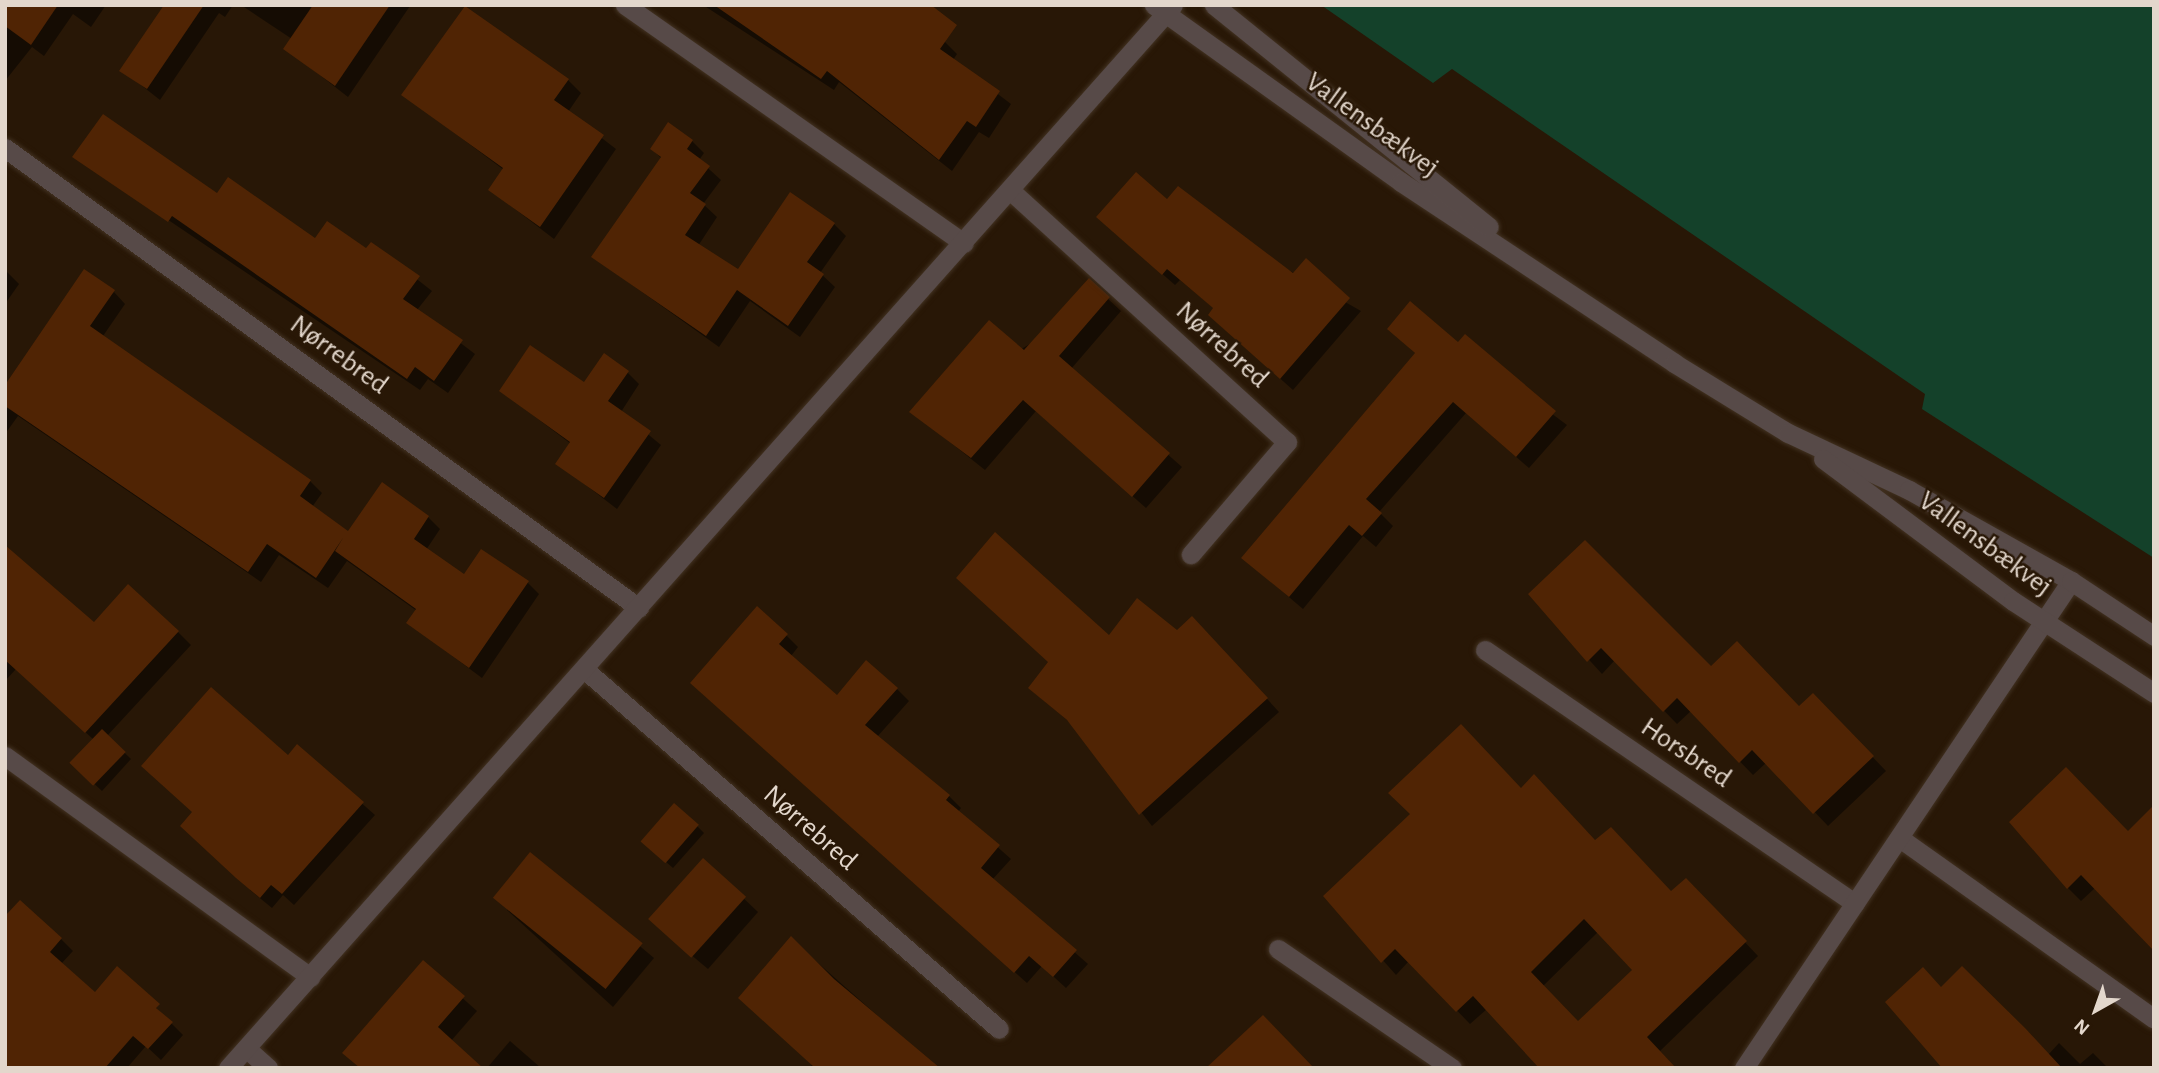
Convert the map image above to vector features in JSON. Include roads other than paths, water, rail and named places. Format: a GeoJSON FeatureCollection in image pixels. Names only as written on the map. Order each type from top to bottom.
{"type":"FeatureCollection","features":[{"type":"Feature","properties":{"kind":"street"},"geometry":{"type":"LineString","coordinates":[[625,5],[964,243]]}},
{"type":"Feature","properties":{"kind":"street","name":"Vallensbækvej"},"geometry":{"type":"LineString","coordinates":[[1214,5],[1304,72],[1559,286]]}},
{"type":"Feature","properties":{"kind":"street"},"geometry":{"type":"LineString","coordinates":[[228,1068],[1010,191],[1164,8]]}},
{"type":"Feature","properties":{"kind":"street","name":"Vallensbækvej"},"geometry":{"type":"LineString","coordinates":[[1164,8],[1559,286],[1788,433],[2046,622],[2154,693]]}},
{"type":"Feature","properties":{"kind":"street","name":"Nørrebred"},"geometry":{"type":"LineString","coordinates":[[5,148],[639,608]]}},
{"type":"Feature","properties":{"kind":"street","name":"Nørrebred"},"geometry":{"type":"LineString","coordinates":[[1010,191],[1287,442],[1191,554]]}},
{"type":"Feature","properties":{"kind":"street","name":"Vallensbækvej"},"geometry":{"type":"LineString","coordinates":[[1788,433],[1909,490],[2071,581],[2154,636]]}},
{"type":"Feature","properties":{"kind":"street"},"geometry":{"type":"LineString","coordinates":[[1744,1068],[1901,839],[2071,581]]}},
{"type":"Feature","properties":{"kind":"street","name":"Horsbred"},"geometry":{"type":"LineString","coordinates":[[1485,650],[1855,903]]}},
{"type":"Feature","properties":{"kind":"street","name":"Nørrebred"},"geometry":{"type":"LineString","coordinates":[[584,670],[999,1029]]}},
{"type":"Feature","properties":{"kind":"street"},"geometry":{"type":"LineString","coordinates":[[5,756],[310,977]]}},
{"type":"Feature","properties":{"kind":"street"},"geometry":{"type":"LineString","coordinates":[[1901,839],[2154,1019]]}},
{"type":"Feature","properties":{"kind":"street"},"geometry":{"type":"LineString","coordinates":[[1278,949],[1452,1068]]}},
{"type":"Feature","properties":{"kind":"street"},"geometry":{"type":"LineString","coordinates":[[246,1048],[268,1068]]}}]}
